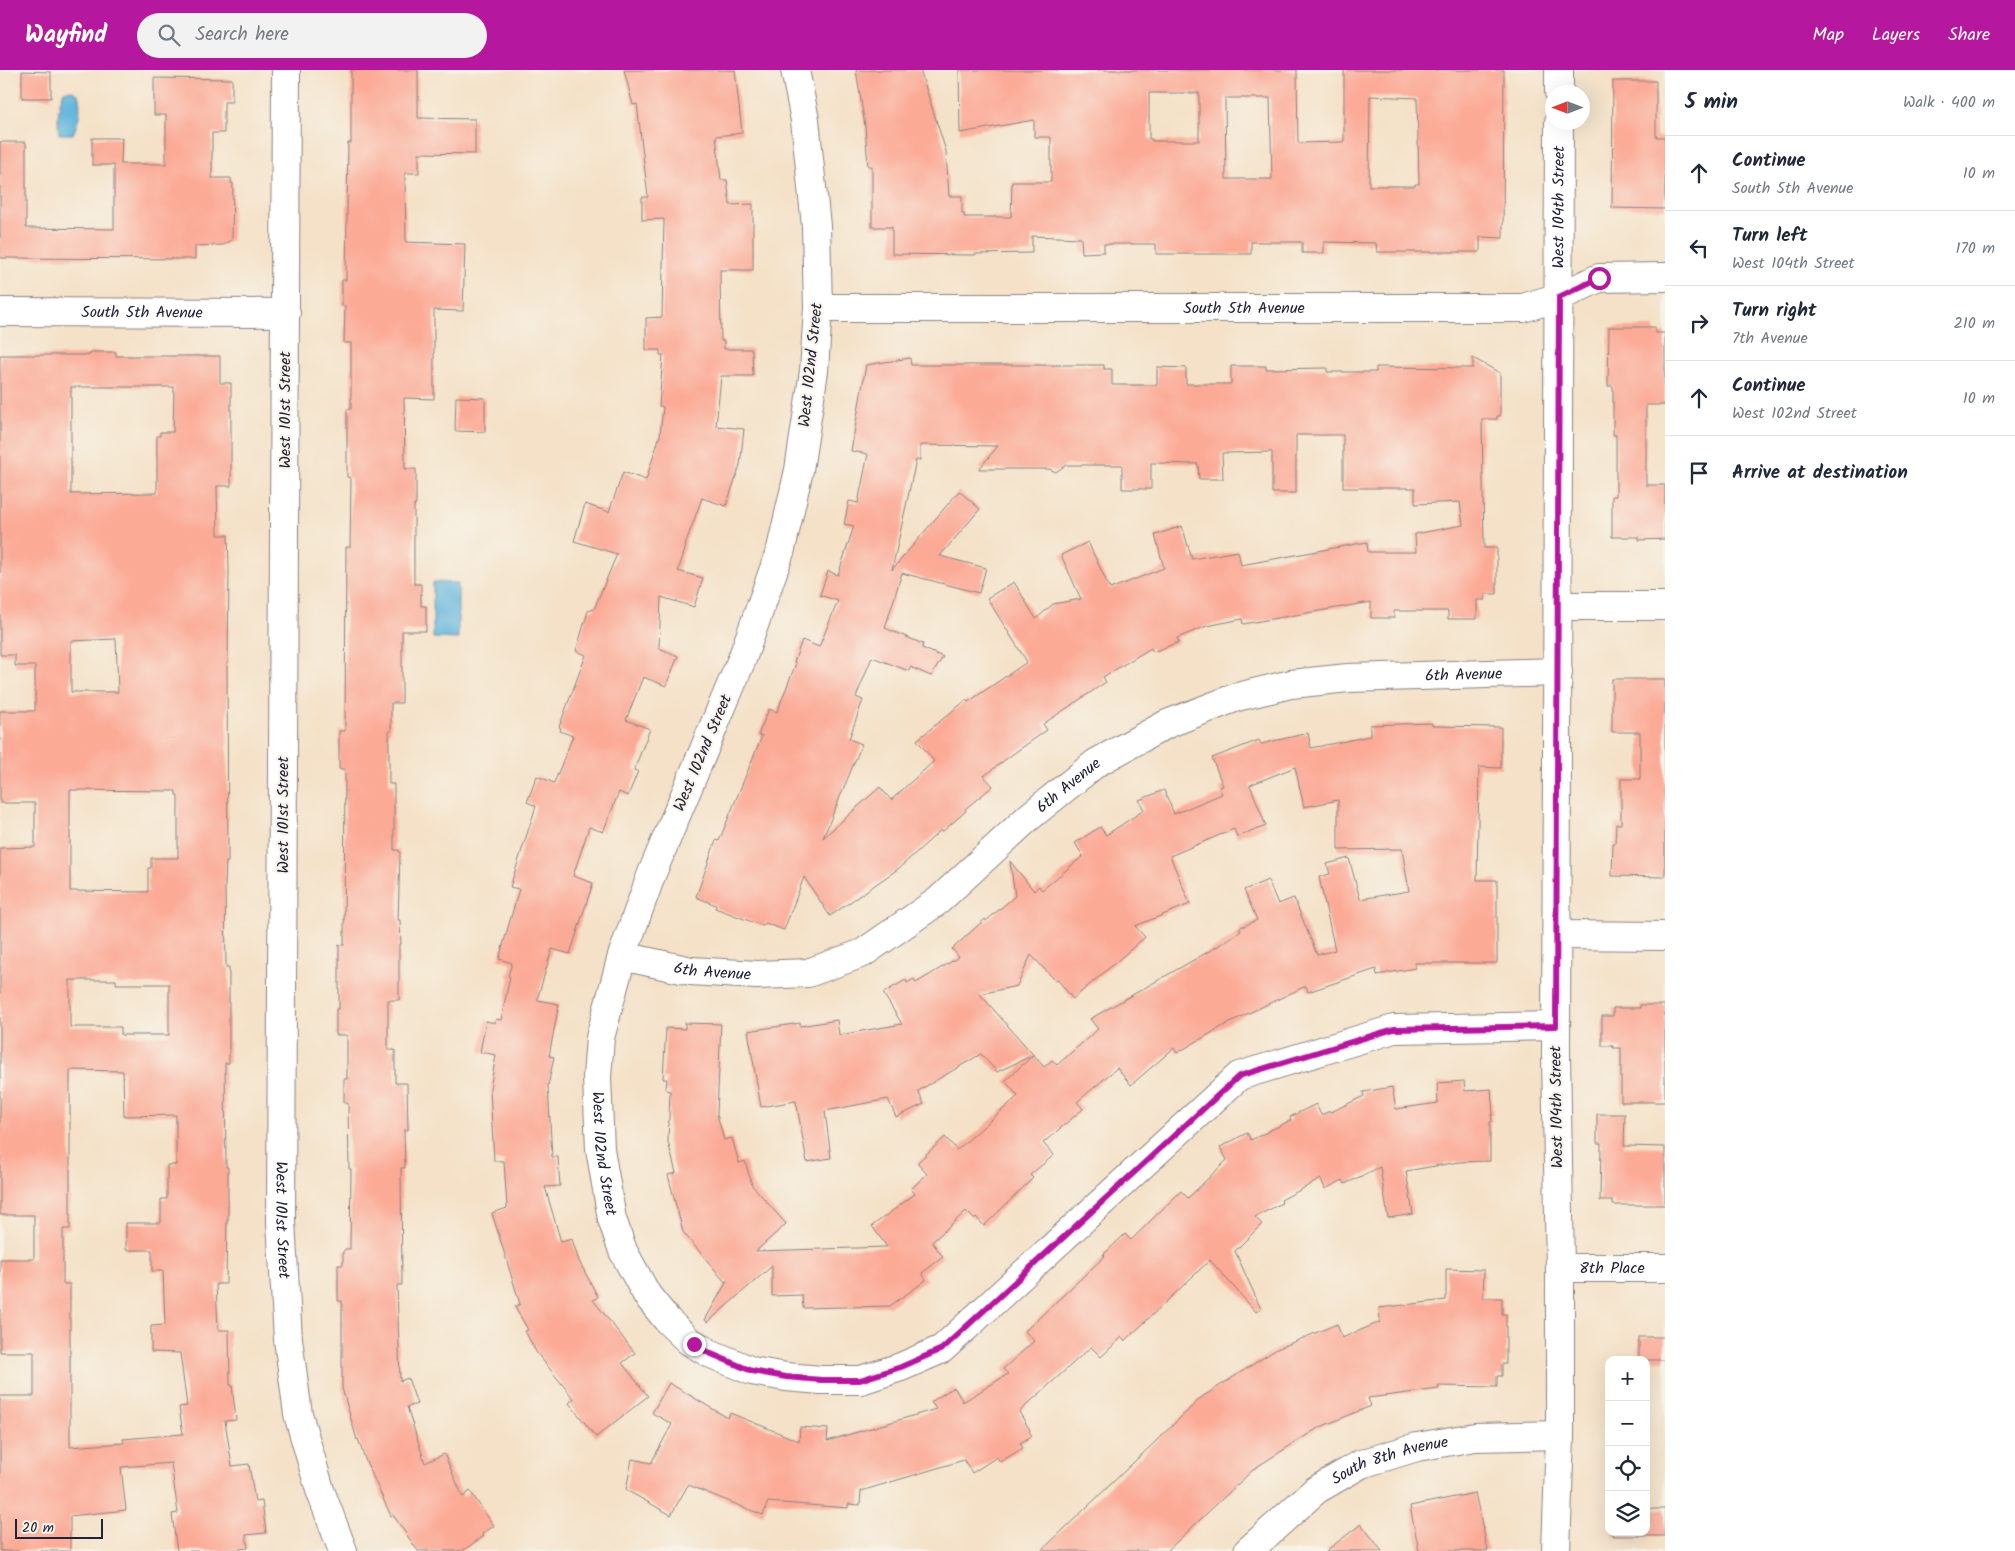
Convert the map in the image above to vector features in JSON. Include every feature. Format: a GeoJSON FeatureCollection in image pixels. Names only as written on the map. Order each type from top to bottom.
{"type":"FeatureCollection","features":[{"type":"Feature","properties":{"kind":"street","name":"West 101st Street"},"geometry":{"type":"LineString","coordinates":[[286,70],[282,1222],[288,1339],[298,1414],[320,1490],[344,1551]]}},
{"type":"Feature","properties":{"kind":"street","name":"West 102nd Street"},"geometry":{"type":"LineString","coordinates":[[795,70],[805,120],[816,226],[818,308],[814,371],[799,470],[781,549],[742,659],[652,873],[622,956],[600,1038],[597,1077],[600,1149],[612,1219],[627,1258],[648,1295],[668,1321],[689,1341],[709,1353],[752,1371],[786,1377],[860,1380],[901,1367],[942,1349],[1239,1076],[1394,1029],[1556,1026]]}},
{"type":"Feature","properties":{"kind":"street"},"geometry":{"type":"LineString","coordinates":[[1559,70],[1559,85]]}},
{"type":"Feature","properties":{"kind":"street","name":"West 104th Street"},"geometry":{"type":"LineString","coordinates":[[1556,1551],[1560,1435],[1560,1268],[1556,1026],[1559,130]]}},
{"type":"Feature","properties":{"kind":"street","name":"South 5th Avenue"},"geometry":{"type":"LineString","coordinates":[[818,308],[1523,308],[1559,297],[1599,278],[1665,277]]}},
{"type":"Feature","properties":{"kind":"street","name":"South 5th Avenue"},"geometry":{"type":"LineString","coordinates":[[0,312],[286,313]]}},
{"type":"Feature","properties":{"kind":"street"},"geometry":{"type":"LineString","coordinates":[[1558,606],[1665,606]]}},
{"type":"Feature","properties":{"kind":"street","name":"6th Avenue"},"geometry":{"type":"LineString","coordinates":[[622,956],[691,971],[757,975],[808,972],[864,953],[938,902],[1029,817],[1096,763],[1167,724],[1237,697],[1291,684],[1348,678],[1558,672]]}},
{"type":"Feature","properties":{"kind":"street"},"geometry":{"type":"LineString","coordinates":[[1557,935],[1665,936]]}},
{"type":"Feature","properties":{"kind":"street","name":"8th Place"},"geometry":{"type":"LineString","coordinates":[[1560,1268],[1665,1268]]}},
{"type":"Feature","properties":{"kind":"street","name":"South 8th Avenue"},"geometry":{"type":"LineString","coordinates":[[1248,1551],[1316,1490],[1361,1464],[1417,1447],[1474,1437],[1560,1435]]}},
{"type":"Feature","properties":{"kind":"water"},"geometry":{"type":"Polygon","coordinates":[[[71,90],[78,94],[80,110],[78,119],[73,134],[59,134],[58,117],[60,102],[64,91],[71,90]]]}},
{"type":"Feature","properties":{"kind":"water"},"geometry":{"type":"Polygon","coordinates":[[[433,582],[458,583],[458,639],[433,638],[433,582]]]}},
{"type":"Feature","properties":{"kind":"building"},"geometry":{"type":"Polygon","coordinates":[[[351,70],[418,70],[418,118],[475,119],[475,154],[419,153],[419,173],[405,173],[406,242],[465,244],[463,311],[434,310],[434,399],[404,398],[405,469],[416,469],[414,584],[421,584],[421,606],[426,606],[426,631],[402,631],[402,703],[391,703],[391,731],[389,731],[389,784],[394,784],[394,850],[399,850],[400,853],[398,920],[400,920],[401,944],[399,944],[399,1000],[388,1000],[388,1050],[395,1050],[395,1083],[407,1083],[408,1130],[404,1130],[405,1168],[401,1168],[402,1285],[397,1285],[400,1381],[408,1378],[417,1404],[407,1407],[425,1463],[444,1454],[463,1497],[470,1491],[494,1526],[482,1534],[484,1536],[462,1551],[418,1551],[393,1515],[391,1516],[357,1440],[342,1388],[342,1301],[338,1301],[338,1265],[343,1265],[343,1252],[345,1249],[350,1249],[351,1169],[349,1169],[348,1103],[344,1103],[344,1079],[347,1079],[347,1035],[336,1035],[336,1009],[339,1009],[339,945],[344,945],[345,769],[339,769],[339,731],[345,731],[346,547],[350,547],[351,478],[347,477],[347,409],[351,409],[351,343],[344,343],[345,306],[342,306],[342,280],[346,280],[348,143],[351,143],[351,70]]]}},
{"type":"Feature","properties":{"kind":"building"},"geometry":{"type":"Polygon","coordinates":[[[624,70],[735,70],[742,133],[716,136],[721,180],[727,180],[730,205],[753,204],[753,270],[720,270],[721,341],[724,341],[724,349],[752,349],[753,376],[721,376],[716,426],[744,429],[740,465],[726,506],[702,498],[685,545],[678,571],[703,578],[694,607],[661,597],[659,648],[678,656],[666,686],[643,677],[626,720],[650,729],[634,770],[638,771],[628,796],[619,792],[603,832],[589,827],[573,876],[593,883],[570,954],[552,949],[537,1000],[559,1004],[549,1056],[554,1057],[548,1086],[552,1157],[558,1157],[560,1186],[545,1187],[561,1242],[572,1239],[579,1261],[598,1297],[593,1300],[635,1353],[622,1363],[648,1396],[596,1437],[569,1403],[574,1399],[536,1352],[525,1331],[528,1330],[515,1307],[520,1304],[492,1213],[507,1208],[504,1161],[494,1161],[490,1089],[496,1055],[480,1052],[486,1021],[495,1023],[496,1019],[501,1020],[510,977],[508,976],[512,963],[499,959],[519,889],[510,887],[536,806],[527,802],[537,776],[554,783],[573,736],[560,731],[561,728],[559,727],[586,655],[576,651],[588,611],[594,609],[617,554],[574,541],[585,504],[609,512],[623,472],[646,480],[660,435],[663,407],[659,406],[663,355],[660,355],[660,350],[646,350],[646,318],[662,317],[664,219],[642,220],[642,197],[648,197],[637,104],[633,105],[624,70]]]}},
{"type":"Feature","properties":{"kind":"building"},"geometry":{"type":"Polygon","coordinates":[[[856,70],[920,70],[946,151],[949,196],[962,196],[962,213],[964,213],[964,217],[1011,217],[1012,182],[1051,182],[1051,137],[1034,137],[1034,120],[960,133],[959,70],[1297,70],[1298,143],[1343,142],[1344,70],[1504,70],[1503,238],[1480,237],[1480,252],[1377,252],[1376,243],[1324,242],[1324,253],[1302,253],[1302,242],[1251,242],[1251,254],[1156,254],[1156,244],[1104,244],[1104,252],[1082,253],[1081,238],[1032,236],[1032,253],[975,255],[892,254],[892,227],[872,227],[872,166],[868,166],[865,126],[856,70]],[[1149,93],[1149,139],[1152,139],[1152,141],[1199,141],[1199,93],[1149,93]],[[1370,96],[1369,186],[1415,186],[1415,184],[1419,184],[1417,98],[1370,96]],[[1225,98],[1226,179],[1272,179],[1270,98],[1225,98]]]}},
{"type":"Feature","properties":{"kind":"building"},"geometry":{"type":"Polygon","coordinates":[[[22,71],[51,72],[51,98],[22,98],[22,71]]]}},
{"type":"Feature","properties":{"kind":"building"},"geometry":{"type":"Polygon","coordinates":[[[154,78],[232,79],[232,102],[224,102],[224,133],[212,133],[212,178],[231,178],[231,183],[233,183],[232,240],[223,245],[195,246],[195,259],[0,258],[0,142],[26,142],[26,228],[114,229],[114,165],[92,165],[92,138],[122,138],[121,164],[166,164],[166,115],[154,115],[154,78]]]}},
{"type":"Feature","properties":{"kind":"building"},"geometry":{"type":"Polygon","coordinates":[[[1613,81],[1656,81],[1656,137],[1665,137],[1665,209],[1612,208],[1613,81]]]}},
{"type":"Feature","properties":{"kind":"building"},"geometry":{"type":"Polygon","coordinates":[[[1609,327],[1655,327],[1655,333],[1665,333],[1665,405],[1646,405],[1646,485],[1665,485],[1665,539],[1639,540],[1639,537],[1612,537],[1612,496],[1616,496],[1616,435],[1613,435],[1613,386],[1608,386],[1609,327]]]}},
{"type":"Feature","properties":{"kind":"building"},"geometry":{"type":"Polygon","coordinates":[[[90,352],[116,352],[116,356],[220,356],[220,383],[231,383],[231,486],[217,486],[218,535],[228,535],[229,569],[227,663],[228,862],[226,862],[225,886],[226,967],[229,967],[229,1063],[225,1063],[226,1167],[228,1167],[226,1284],[216,1284],[218,1330],[229,1330],[230,1385],[232,1385],[236,1420],[225,1421],[232,1466],[249,1464],[255,1502],[262,1501],[266,1533],[246,1535],[248,1548],[223,1551],[177,1551],[172,1514],[178,1513],[171,1463],[121,1467],[126,1510],[70,1516],[70,1551],[0,1551],[0,1396],[34,1396],[34,1352],[0,1352],[0,1259],[34,1259],[34,1215],[0,1215],[0,848],[35,847],[35,803],[0,803],[0,711],[35,711],[35,666],[15,666],[15,655],[0,655],[0,355],[90,355],[90,352]],[[71,387],[71,494],[157,493],[157,436],[160,436],[160,432],[173,432],[174,387],[71,387]],[[116,639],[71,641],[71,692],[118,692],[116,639]],[[70,790],[70,891],[148,892],[148,868],[151,868],[151,858],[178,858],[178,795],[176,795],[176,791],[70,790]],[[70,980],[70,1027],[121,1027],[121,1035],[169,1035],[169,984],[116,984],[116,980],[70,980]],[[70,1070],[70,1229],[63,1229],[63,1284],[70,1284],[70,1447],[124,1443],[123,1439],[183,1434],[179,1407],[187,1406],[180,1353],[151,1352],[151,1326],[165,1325],[163,1271],[152,1271],[152,1250],[126,1250],[126,1223],[161,1223],[161,1199],[167,1199],[167,1165],[176,1165],[176,1115],[124,1116],[123,1071],[70,1070]]]}},
{"type":"Feature","properties":{"kind":"building"},"geometry":{"type":"Polygon","coordinates":[[[910,358],[911,365],[1104,365],[1104,369],[1112,369],[1112,385],[1157,385],[1157,367],[1186,368],[1186,384],[1231,384],[1231,366],[1266,366],[1266,369],[1327,368],[1327,372],[1376,372],[1376,367],[1473,368],[1473,358],[1500,373],[1500,416],[1497,416],[1497,419],[1482,419],[1484,548],[1497,548],[1497,594],[1485,594],[1485,600],[1477,600],[1477,619],[1448,619],[1448,611],[1394,611],[1394,618],[1371,618],[1371,602],[1243,624],[1242,619],[1207,626],[1177,638],[1179,642],[1153,652],[1151,648],[1103,677],[1106,682],[1043,724],[1047,730],[984,776],[993,786],[898,869],[830,916],[804,877],[784,930],[765,923],[763,926],[715,908],[716,905],[696,897],[716,840],[719,841],[762,736],[758,735],[769,709],[777,712],[796,663],[794,662],[802,640],[819,647],[838,601],[820,595],[828,571],[838,575],[854,526],[844,524],[849,501],[858,503],[868,454],[851,451],[866,365],[910,358]],[[1296,435],[1296,493],[1272,493],[1272,452],[1222,453],[1223,479],[1199,479],[1198,464],[1151,463],[1151,489],[1122,489],[1122,465],[1066,465],[1056,472],[1049,469],[979,469],[998,446],[920,445],[920,460],[916,460],[892,570],[959,491],[980,509],[940,556],[986,568],[979,593],[902,573],[885,628],[923,644],[922,648],[943,657],[931,676],[910,667],[909,671],[872,657],[856,697],[863,700],[849,739],[862,744],[823,838],[880,787],[891,800],[934,761],[917,740],[966,700],[968,702],[1027,662],[987,598],[1014,582],[1036,619],[1053,604],[1081,599],[1061,555],[1088,542],[1110,589],[1164,568],[1155,535],[1182,526],[1192,559],[1238,551],[1241,565],[1367,542],[1368,552],[1416,552],[1415,534],[1463,525],[1460,502],[1415,504],[1415,488],[1343,488],[1343,435],[1296,435]]]}},
{"type":"Feature","properties":{"kind":"building"},"geometry":{"type":"Polygon","coordinates":[[[456,397],[485,398],[485,432],[455,431],[456,397]]]}},
{"type":"Feature","properties":{"kind":"building"},"geometry":{"type":"Polygon","coordinates":[[[1612,679],[1665,679],[1665,877],[1612,876],[1613,843],[1615,843],[1616,824],[1621,824],[1621,779],[1640,779],[1640,732],[1612,732],[1612,679]]]}},
{"type":"Feature","properties":{"kind":"building"},"geometry":{"type":"Polygon","coordinates":[[[1432,723],[1432,726],[1501,727],[1501,768],[1479,767],[1477,880],[1497,880],[1497,963],[1415,963],[1415,968],[1377,975],[1376,969],[1308,992],[1306,986],[1230,1022],[1177,1053],[1174,1048],[1131,1085],[1117,1068],[1077,1102],[1083,1109],[1043,1143],[1054,1155],[1030,1175],[1033,1178],[984,1226],[976,1217],[974,1219],[966,1211],[932,1242],[943,1257],[922,1273],[926,1280],[890,1306],[803,1308],[802,1295],[772,1296],[772,1266],[708,1322],[705,1320],[727,1281],[725,1282],[683,1232],[668,1175],[676,1173],[668,1142],[670,1091],[666,1090],[667,1079],[663,1079],[666,1028],[685,1029],[685,1023],[721,1024],[717,1114],[724,1140],[732,1138],[739,1163],[745,1161],[752,1185],[786,1224],[756,1251],[887,1247],[872,1226],[915,1194],[911,1189],[927,1174],[917,1163],[945,1137],[957,1150],[1018,1096],[1005,1081],[1033,1055],[997,1072],[981,1054],[918,1091],[924,1104],[896,1117],[888,1099],[825,1111],[831,1158],[807,1162],[796,1101],[761,1107],[748,1031],[800,1023],[800,1026],[837,1020],[839,1035],[902,1024],[883,993],[906,980],[907,983],[914,979],[916,983],[959,957],[952,949],[985,919],[986,921],[1015,896],[1010,861],[1034,891],[1039,886],[1042,890],[1083,856],[1075,843],[1100,827],[1106,835],[1144,810],[1139,800],[1164,790],[1174,814],[1222,794],[1219,787],[1223,786],[1212,758],[1259,740],[1261,744],[1308,733],[1311,748],[1370,736],[1370,725],[1432,723]],[[1295,767],[1250,785],[1266,826],[1237,837],[1234,829],[1170,856],[1190,904],[1135,926],[1145,937],[1073,999],[1057,979],[1055,980],[1031,955],[1017,986],[980,994],[1044,1067],[1052,1060],[1057,1065],[1098,1029],[1090,1019],[1213,949],[1241,931],[1239,928],[1257,920],[1244,890],[1268,880],[1278,904],[1294,898],[1317,955],[1335,950],[1319,877],[1330,874],[1327,864],[1349,858],[1360,899],[1409,891],[1402,849],[1338,850],[1338,800],[1304,807],[1295,767]]]}},
{"type":"Feature","properties":{"kind":"building"},"geometry":{"type":"Polygon","coordinates":[[[1640,1005],[1665,1005],[1665,1102],[1621,1102],[1621,1048],[1602,1046],[1602,1016],[1613,1016],[1613,1008],[1640,1008],[1640,1005]]]}},
{"type":"Feature","properties":{"kind":"building"},"geometry":{"type":"Polygon","coordinates":[[[1464,1081],[1465,1091],[1491,1089],[1493,1115],[1491,1115],[1492,1122],[1490,1122],[1490,1161],[1459,1162],[1406,1171],[1413,1214],[1388,1218],[1380,1167],[1345,1184],[1343,1180],[1325,1189],[1321,1179],[1281,1200],[1282,1203],[1255,1217],[1262,1224],[1235,1251],[1261,1309],[1256,1312],[1210,1260],[1125,1341],[1122,1337],[1101,1357],[1091,1347],[1019,1412],[1032,1436],[1020,1443],[1023,1448],[1000,1462],[997,1457],[972,1473],[964,1460],[861,1491],[860,1505],[848,1504],[848,1508],[768,1502],[763,1515],[688,1485],[671,1515],[626,1490],[632,1459],[651,1463],[672,1424],[652,1413],[669,1383],[728,1418],[730,1413],[799,1441],[800,1427],[828,1429],[827,1441],[936,1409],[931,1402],[954,1387],[963,1402],[1008,1374],[1003,1369],[1034,1341],[1025,1331],[1105,1256],[1103,1255],[1125,1234],[1131,1240],[1181,1191],[1188,1198],[1227,1160],[1220,1147],[1247,1133],[1251,1140],[1291,1120],[1290,1117],[1316,1104],[1321,1115],[1364,1096],[1363,1092],[1392,1087],[1396,1109],[1438,1103],[1437,1083],[1464,1081]]]}},
{"type":"Feature","properties":{"kind":"building"},"geometry":{"type":"Polygon","coordinates":[[[1597,1114],[1625,1114],[1624,1146],[1665,1147],[1665,1205],[1613,1205],[1613,1201],[1600,1201],[1601,1143],[1597,1143],[1597,1114]]]}},
{"type":"Feature","properties":{"kind":"building"},"geometry":{"type":"Polygon","coordinates":[[[1446,1269],[1484,1270],[1483,1298],[1502,1298],[1502,1314],[1506,1314],[1506,1364],[1502,1364],[1502,1376],[1497,1376],[1497,1387],[1438,1386],[1439,1389],[1368,1398],[1371,1406],[1318,1428],[1255,1468],[1167,1551],[1041,1551],[1202,1397],[1277,1349],[1337,1324],[1342,1338],[1380,1322],[1379,1308],[1446,1300],[1446,1269]]]}},
{"type":"Feature","properties":{"kind":"building"},"geometry":{"type":"Polygon","coordinates":[[[1639,1337],[1665,1337],[1665,1360],[1650,1360],[1650,1356],[1639,1356],[1639,1337]]]}},
{"type":"Feature","properties":{"kind":"building"},"geometry":{"type":"Polygon","coordinates":[[[1475,1493],[1488,1551],[1419,1551],[1410,1506],[1475,1493]]]}},
{"type":"Feature","properties":{"kind":"building"},"geometry":{"type":"Polygon","coordinates":[[[1650,1509],[1665,1509],[1665,1536],[1650,1536],[1650,1509]]]}},
{"type":"Feature","properties":{"kind":"building"},"geometry":{"type":"Polygon","coordinates":[[[1361,1524],[1382,1551],[1326,1551],[1361,1524]]]}},
{"type":"Feature","properties":{"kind":"route"},"geometry":{"type":"LineString","coordinates":[[694,1344],[709,1353],[752,1371],[786,1377],[821,1380],[860,1380],[901,1367],[942,1349],[986,1311],[1239,1076],[1394,1029],[1556,1026],[1559,297],[1599,278]]}}]}
